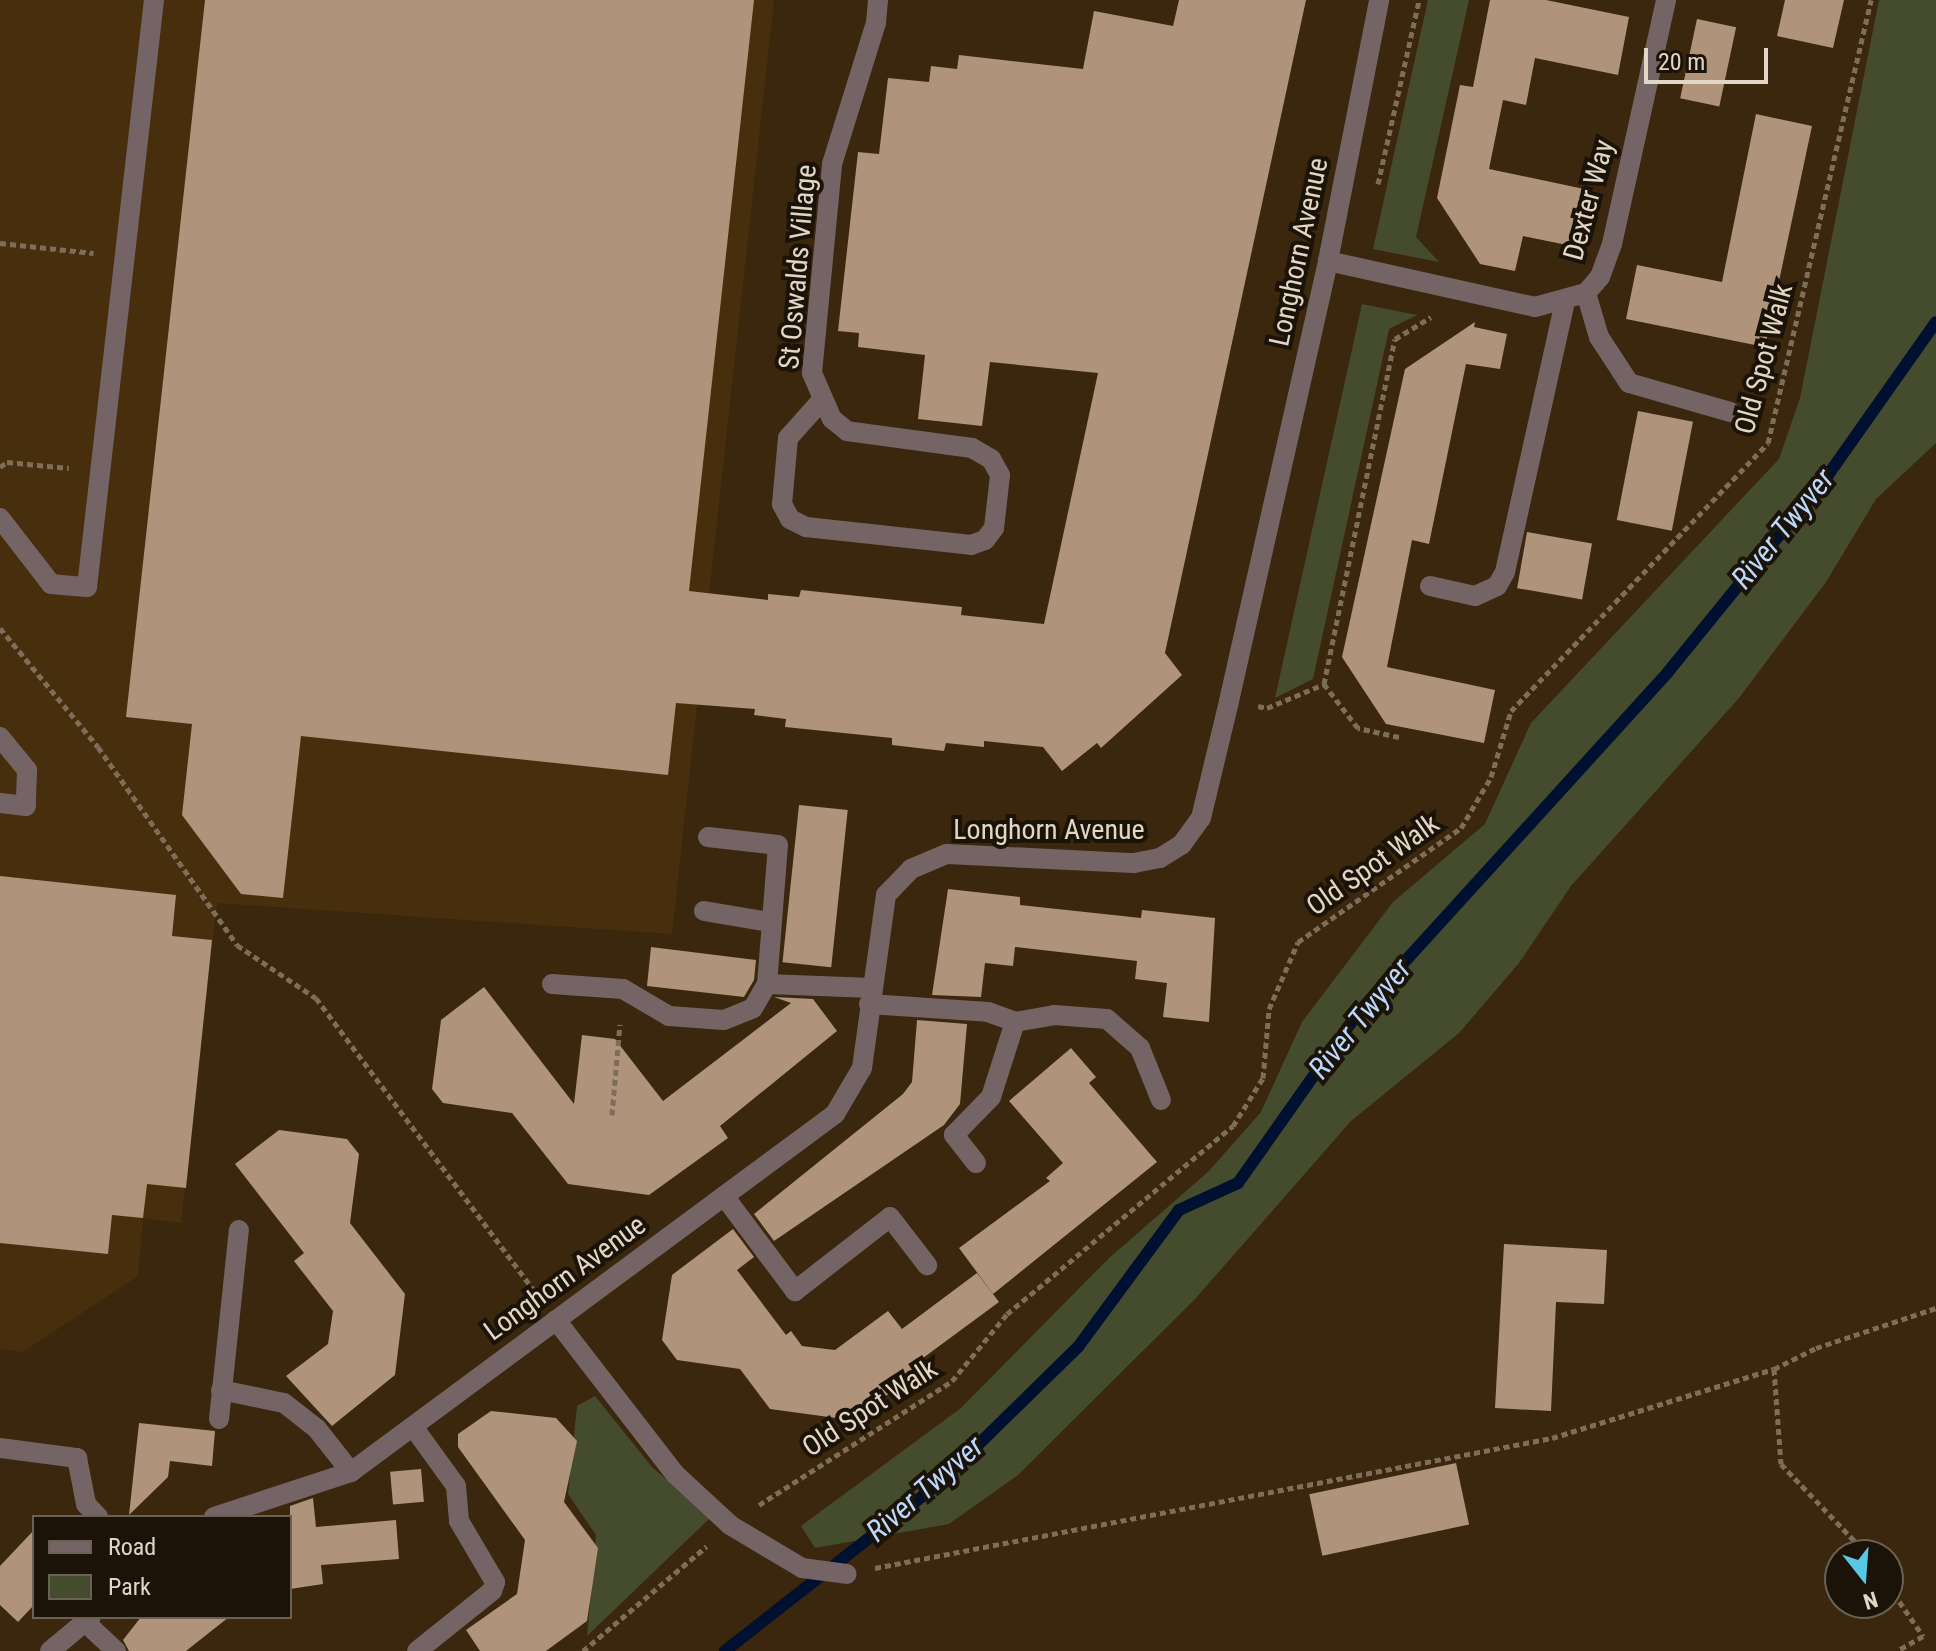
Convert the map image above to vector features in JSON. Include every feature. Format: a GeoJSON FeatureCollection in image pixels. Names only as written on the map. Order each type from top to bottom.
{"type":"FeatureCollection","features":[{"type":"Feature","properties":{"kind":"street"},"geometry":{"type":"LineString","coordinates":[[0,518],[51,584],[87,587],[154,0]]}},
{"type":"Feature","properties":{"kind":"street","name":"St Oswalds Village"},"geometry":{"type":"LineString","coordinates":[[822,400],[788,438],[782,504],[790,519],[806,527],[971,545],[985,540],[994,528],[1000,475],[991,459],[972,448],[847,431],[822,400],[812,373],[832,164],[876,23],[878,0]]}},
{"type":"Feature","properties":{"kind":"street","name":"Longhorn Avenue"},"geometry":{"type":"LineString","coordinates":[[220,1515],[351,1472],[835,1114],[853,1091],[862,1068],[886,895],[911,869],[947,854],[1134,863],[1160,858],[1182,844],[1201,818],[1229,701],[1328,261],[1379,0]]}},
{"type":"Feature","properties":{"kind":"street","name":"Dexter Way"},"geometry":{"type":"LineString","coordinates":[[1328,261],[1535,307],[1565,302],[1586,293],[1600,277],[1612,244],[1666,0]]}},
{"type":"Feature","properties":{"kind":"street"},"geometry":{"type":"LineString","coordinates":[[1586,293],[1599,337],[1629,383],[1730,412]]}},
{"type":"Feature","properties":{"kind":"street"},"geometry":{"type":"LineString","coordinates":[[1430,586],[1475,596],[1497,586],[1505,572],[1565,302]]}},
{"type":"Feature","properties":{"kind":"street"},"geometry":{"type":"LineString","coordinates":[[0,737],[27,770],[26,806],[0,803]]}},
{"type":"Feature","properties":{"kind":"street"},"geometry":{"type":"LineString","coordinates":[[552,984],[623,989],[669,1016],[724,1020],[753,1008],[767,984],[778,845],[708,837]]}},
{"type":"Feature","properties":{"kind":"street"},"geometry":{"type":"LineString","coordinates":[[704,911],[770,922]]}},
{"type":"Feature","properties":{"kind":"street"},"geometry":{"type":"LineString","coordinates":[[767,984],[988,1012],[1015,1022],[1054,1015],[1107,1019],[1140,1048],[1161,1100]]}},
{"type":"Feature","properties":{"kind":"street"},"geometry":{"type":"LineString","coordinates":[[976,1163],[954,1135],[991,1097],[1015,1022]]}},
{"type":"Feature","properties":{"kind":"street"},"geometry":{"type":"LineString","coordinates":[[724,1196],[795,1291],[890,1217],[927,1265]]}},
{"type":"Feature","properties":{"kind":"street"},"geometry":{"type":"LineString","coordinates":[[219,1419],[239,1230]]}},
{"type":"Feature","properties":{"kind":"street"},"geometry":{"type":"LineString","coordinates":[[556,1320],[675,1474],[730,1525],[802,1568],[847,1574]]}},
{"type":"Feature","properties":{"kind":"street"},"geometry":{"type":"LineString","coordinates":[[221,1390],[284,1403],[317,1429],[351,1472]]}},
{"type":"Feature","properties":{"kind":"street"},"geometry":{"type":"LineString","coordinates":[[414,1428],[456,1486],[459,1521],[495,1582],[492,1591],[417,1651]]}},
{"type":"Feature","properties":{"kind":"street"},"geometry":{"type":"LineString","coordinates":[[0,1448],[77,1458],[86,1504],[96,1515]]}},
{"type":"Feature","properties":{"kind":"street"},"geometry":{"type":"LineString","coordinates":[[50,1651],[88,1620],[116,1651]]}},
{"type":"Feature","properties":{"kind":"path"},"geometry":{"type":"LineString","coordinates":[[1375,200],[1419,0]]}},
{"type":"Feature","properties":{"kind":"path","name":"Old Spot Walk"},"geometry":{"type":"LineString","coordinates":[[583,1651],[730,1525],[952,1381],[1007,1314],[1233,1126],[1263,1078],[1269,1009],[1298,942],[1461,828],[1491,777],[1511,711],[1768,443],[1871,0]]}},
{"type":"Feature","properties":{"kind":"path"},"geometry":{"type":"LineString","coordinates":[[0,243],[124,256]]}},
{"type":"Feature","properties":{"kind":"path"},"geometry":{"type":"LineString","coordinates":[[1399,737],[1358,728],[1324,684],[1395,339],[1472,292]]}},
{"type":"Feature","properties":{"kind":"path"},"geometry":{"type":"LineString","coordinates":[[0,467],[7,462],[101,471]]}},
{"type":"Feature","properties":{"kind":"path"},"geometry":{"type":"LineString","coordinates":[[0,628],[98,747],[237,945],[316,998],[556,1320]]}},
{"type":"Feature","properties":{"kind":"path"},"geometry":{"type":"LineString","coordinates":[[1229,701],[1267,708],[1324,684]]}},
{"type":"Feature","properties":{"kind":"path"},"geometry":{"type":"LineString","coordinates":[[612,1115],[623,989]]}},
{"type":"Feature","properties":{"kind":"path"},"geometry":{"type":"LineString","coordinates":[[847,1574],[1552,1438],[1774,1369],[1816,1348],[1936,1308]]}},
{"type":"Feature","properties":{"kind":"path"},"geometry":{"type":"LineString","coordinates":[[1774,1369],[1781,1464],[1853,1539]]}},
{"type":"Feature","properties":{"kind":"path"},"geometry":{"type":"LineString","coordinates":[[1897,1651],[1923,1636],[1904,1608]]}},
{"type":"Feature","properties":{"kind":"shaded area"},"geometry":{"type":"Polygon","coordinates":[[[0,0],[774,0],[672,934],[217,903],[181,1223],[143,1218],[138,1276],[23,1352],[0,1349],[0,0]]]}},
{"type":"Feature","properties":{"kind":"green space"},"geometry":{"type":"Polygon","coordinates":[[[1428,0],[1469,0],[1416,237],[1439,262],[1373,249],[1428,0]]]}},
{"type":"Feature","properties":{"kind":"green space"},"geometry":{"type":"Polygon","coordinates":[[[1879,0],[1936,0],[1936,443],[1876,499],[1826,582],[1739,698],[1571,886],[1519,963],[1459,1033],[1351,1121],[1195,1299],[1018,1475],[949,1524],[815,1548],[801,1526],[961,1408],[1108,1259],[1208,1172],[1261,1112],[1302,1022],[1393,902],[1485,824],[1531,723],[1779,459],[1800,398],[1879,0]]]}},
{"type":"Feature","properties":{"kind":"green space"},"geometry":{"type":"Polygon","coordinates":[[[1362,304],[1417,315],[1389,329],[1313,679],[1275,698],[1362,304]]]}},
{"type":"Feature","properties":{"kind":"green space"},"geometry":{"type":"Polygon","coordinates":[[[595,1396],[652,1467],[710,1518],[587,1636],[596,1535],[568,1494],[577,1406],[595,1396]]]}},
{"type":"Feature","properties":{"kind":"building"},"geometry":{"type":"Polygon","coordinates":[[[205,0],[754,0],[689,591],[768,600],[768,594],[799,597],[801,590],[962,607],[961,615],[1044,624],[1098,373],[990,362],[982,426],[918,419],[925,355],[858,347],[859,333],[838,331],[858,152],[879,154],[888,78],[929,82],[931,66],[957,69],[959,55],[1083,69],[1094,11],[1173,26],[1179,0],[1306,0],[1165,653],[1182,675],[1101,748],[1097,743],[1062,771],[1043,747],[984,741],[984,747],[946,743],[944,751],[892,745],[892,738],[785,727],[786,719],[754,715],[755,709],[676,703],[668,775],[301,736],[283,898],[241,894],[182,815],[192,724],[126,717],[205,0]]]}},
{"type":"Feature","properties":{"kind":"building"},"geometry":{"type":"Polygon","coordinates":[[[1490,0],[1546,0],[1629,17],[1618,75],[1535,58],[1526,105],[1503,100],[1489,169],[1584,189],[1572,246],[1523,236],[1515,271],[1480,264],[1437,198],[1460,85],[1473,87],[1490,0]]]}},
{"type":"Feature","properties":{"kind":"building"},"geometry":{"type":"Polygon","coordinates":[[[1785,0],[1844,0],[1833,48],[1777,36],[1785,0]]]}},
{"type":"Feature","properties":{"kind":"building"},"geometry":{"type":"Polygon","coordinates":[[[1697,19],[1736,27],[1719,107],[1680,98],[1697,19]]]}},
{"type":"Feature","properties":{"kind":"building"},"geometry":{"type":"Polygon","coordinates":[[[1756,114],[1812,126],[1765,347],[1626,319],[1637,265],[1722,282],[1756,114]]]}},
{"type":"Feature","properties":{"kind":"building"},"geometry":{"type":"Polygon","coordinates":[[[1475,322],[1474,327],[1507,334],[1500,369],[1466,364],[1429,544],[1412,540],[1387,667],[1495,690],[1484,743],[1386,724],[1342,657],[1405,369],[1475,322]]]}},
{"type":"Feature","properties":{"kind":"building"},"geometry":{"type":"Polygon","coordinates":[[[1638,411],[1693,422],[1672,531],[1617,520],[1638,411]]]}},
{"type":"Feature","properties":{"kind":"building"},"geometry":{"type":"Polygon","coordinates":[[[1527,532],[1592,543],[1582,600],[1517,588],[1527,532]]]}},
{"type":"Feature","properties":{"kind":"building"},"geometry":{"type":"Polygon","coordinates":[[[799,805],[848,810],[831,967],[782,962],[799,805]]]}},
{"type":"Feature","properties":{"kind":"building"},"geometry":{"type":"Polygon","coordinates":[[[0,876],[176,895],[172,936],[212,940],[186,1188],[147,1184],[143,1218],[112,1215],[108,1254],[0,1243],[0,876]]]}},
{"type":"Feature","properties":{"kind":"building"},"geometry":{"type":"Polygon","coordinates":[[[948,889],[1020,897],[1020,905],[1141,918],[1142,910],[1215,918],[1209,1022],[1163,1017],[1167,983],[1135,979],[1137,961],[1015,947],[1013,966],[985,963],[981,997],[932,995],[948,889]]]}},
{"type":"Feature","properties":{"kind":"building"},"geometry":{"type":"Polygon","coordinates":[[[651,947],[756,960],[754,980],[744,997],[647,986],[651,947]]]}},
{"type":"Feature","properties":{"kind":"building"},"geometry":{"type":"Polygon","coordinates":[[[484,987],[574,1104],[582,1035],[615,1039],[663,1101],[791,1003],[774,997],[813,999],[837,1031],[720,1126],[728,1138],[649,1195],[568,1184],[512,1113],[443,1103],[432,1089],[441,1020],[484,987]]]}},
{"type":"Feature","properties":{"kind":"building"},"geometry":{"type":"Polygon","coordinates":[[[917,1020],[967,1024],[960,1104],[944,1125],[774,1241],[754,1214],[903,1094],[912,1082],[917,1020]]]}},
{"type":"Feature","properties":{"kind":"building"},"geometry":{"type":"Polygon","coordinates":[[[1071,1048],[1096,1077],[1089,1083],[1157,1162],[993,1294],[959,1248],[1050,1181],[1046,1178],[1063,1163],[1009,1101],[1071,1048]]]}},
{"type":"Feature","properties":{"kind":"building"},"geometry":{"type":"Polygon","coordinates":[[[279,1130],[347,1139],[359,1154],[350,1223],[405,1294],[395,1375],[332,1426],[286,1376],[328,1344],[333,1311],[294,1261],[304,1253],[235,1164],[279,1130]]]}},
{"type":"Feature","properties":{"kind":"building"},"geometry":{"type":"Polygon","coordinates":[[[733,1229],[754,1257],[737,1270],[786,1335],[791,1331],[802,1346],[835,1350],[888,1311],[902,1329],[977,1273],[999,1302],[923,1358],[929,1366],[851,1420],[770,1409],[740,1369],[677,1360],[662,1340],[672,1275],[733,1229]]]}},
{"type":"Feature","properties":{"kind":"building"},"geometry":{"type":"Polygon","coordinates":[[[1504,1244],[1607,1250],[1604,1304],[1556,1302],[1551,1411],[1495,1408],[1504,1244]]]}},
{"type":"Feature","properties":{"kind":"building"},"geometry":{"type":"Polygon","coordinates":[[[491,1411],[556,1418],[577,1441],[564,1502],[598,1548],[587,1621],[546,1651],[480,1651],[466,1630],[517,1594],[525,1540],[458,1447],[458,1434],[491,1411]]]}},
{"type":"Feature","properties":{"kind":"building"},"geometry":{"type":"Polygon","coordinates":[[[139,1423],[215,1431],[212,1466],[170,1461],[168,1477],[129,1515],[139,1423]]]}},
{"type":"Feature","properties":{"kind":"building"},"geometry":{"type":"Polygon","coordinates":[[[1456,1463],[1469,1525],[1322,1556],[1309,1494],[1456,1463]]]}},
{"type":"Feature","properties":{"kind":"building"},"geometry":{"type":"Polygon","coordinates":[[[421,1469],[424,1502],[393,1505],[390,1472],[421,1469]]]}},
{"type":"Feature","properties":{"kind":"building"},"geometry":{"type":"Polygon","coordinates":[[[313,1498],[316,1527],[396,1520],[399,1559],[321,1565],[323,1584],[292,1589],[290,1506],[313,1498]]]}},
{"type":"Feature","properties":{"kind":"building"},"geometry":{"type":"Polygon","coordinates":[[[32,1532],[32,1607],[18,1622],[0,1605],[0,1566],[32,1532]]]}},
{"type":"Feature","properties":{"kind":"building"},"geometry":{"type":"Polygon","coordinates":[[[139,1619],[226,1619],[186,1651],[129,1651],[123,1640],[139,1619]]]}},
{"type":"Feature","properties":{"kind":"waterway","name":"River Twyver"},"geometry":{"type":"LineString","coordinates":[[725,1651],[938,1484],[1078,1347],[1179,1210],[1238,1183],[1358,1013],[1668,672],[1828,475],[1936,322]]}}]}
